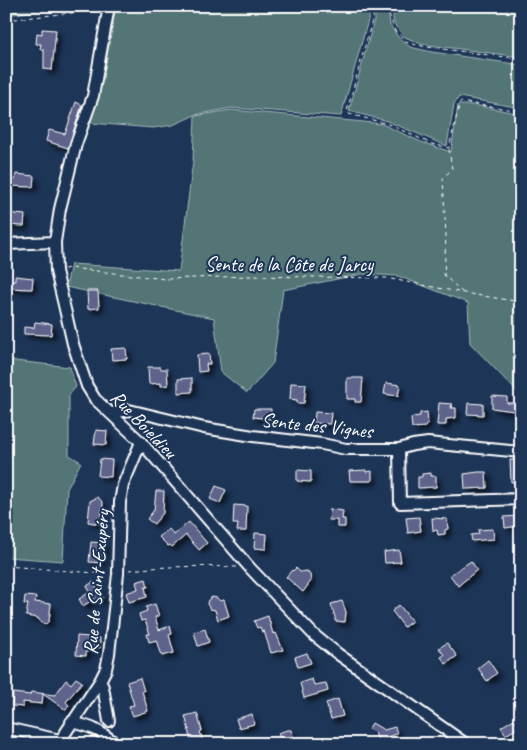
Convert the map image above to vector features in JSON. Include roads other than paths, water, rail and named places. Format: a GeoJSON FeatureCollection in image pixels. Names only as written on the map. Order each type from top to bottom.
{"type":"FeatureCollection","features":[{"type":"Feature","properties":{"kind":"street","name":"Rue Boieldieu"},"geometry":{"type":"LineString","coordinates":[[109,8],[93,96],[76,144],[60,209],[55,242],[56,271],[73,344],[87,386],[95,399],[141,442],[250,568],[322,641],[466,744]]}},
{"type":"Feature","properties":{"kind":"street"},"geometry":{"type":"LineString","coordinates":[[6,244],[55,242]]}},
{"type":"Feature","properties":{"kind":"street","name":"Sente des Vignes"},"geometry":{"type":"LineString","coordinates":[[112,413],[129,410],[224,431],[346,449],[399,449],[413,444],[428,443],[521,452]]}},
{"type":"Feature","properties":{"kind":"street","name":"Rue de Saint-Exupéry"},"geometry":{"type":"LineString","coordinates":[[59,742],[100,681],[109,654],[118,574],[120,502],[123,485],[141,442]]}},
{"type":"Feature","properties":{"kind":"street"},"geometry":{"type":"LineString","coordinates":[[399,449],[400,503],[521,499]]}},
{"type":"Feature","properties":{"kind":"street"},"geometry":{"type":"LineString","coordinates":[[100,681],[103,687],[108,721]]}},
{"type":"Feature","properties":{"kind":"street"},"geometry":{"type":"LineString","coordinates":[[71,722],[90,726],[102,732],[116,744]]}},
{"type":"Feature","properties":{"kind":"street"},"geometry":{"type":"LineString","coordinates":[[6,728],[59,742]]}}]}
